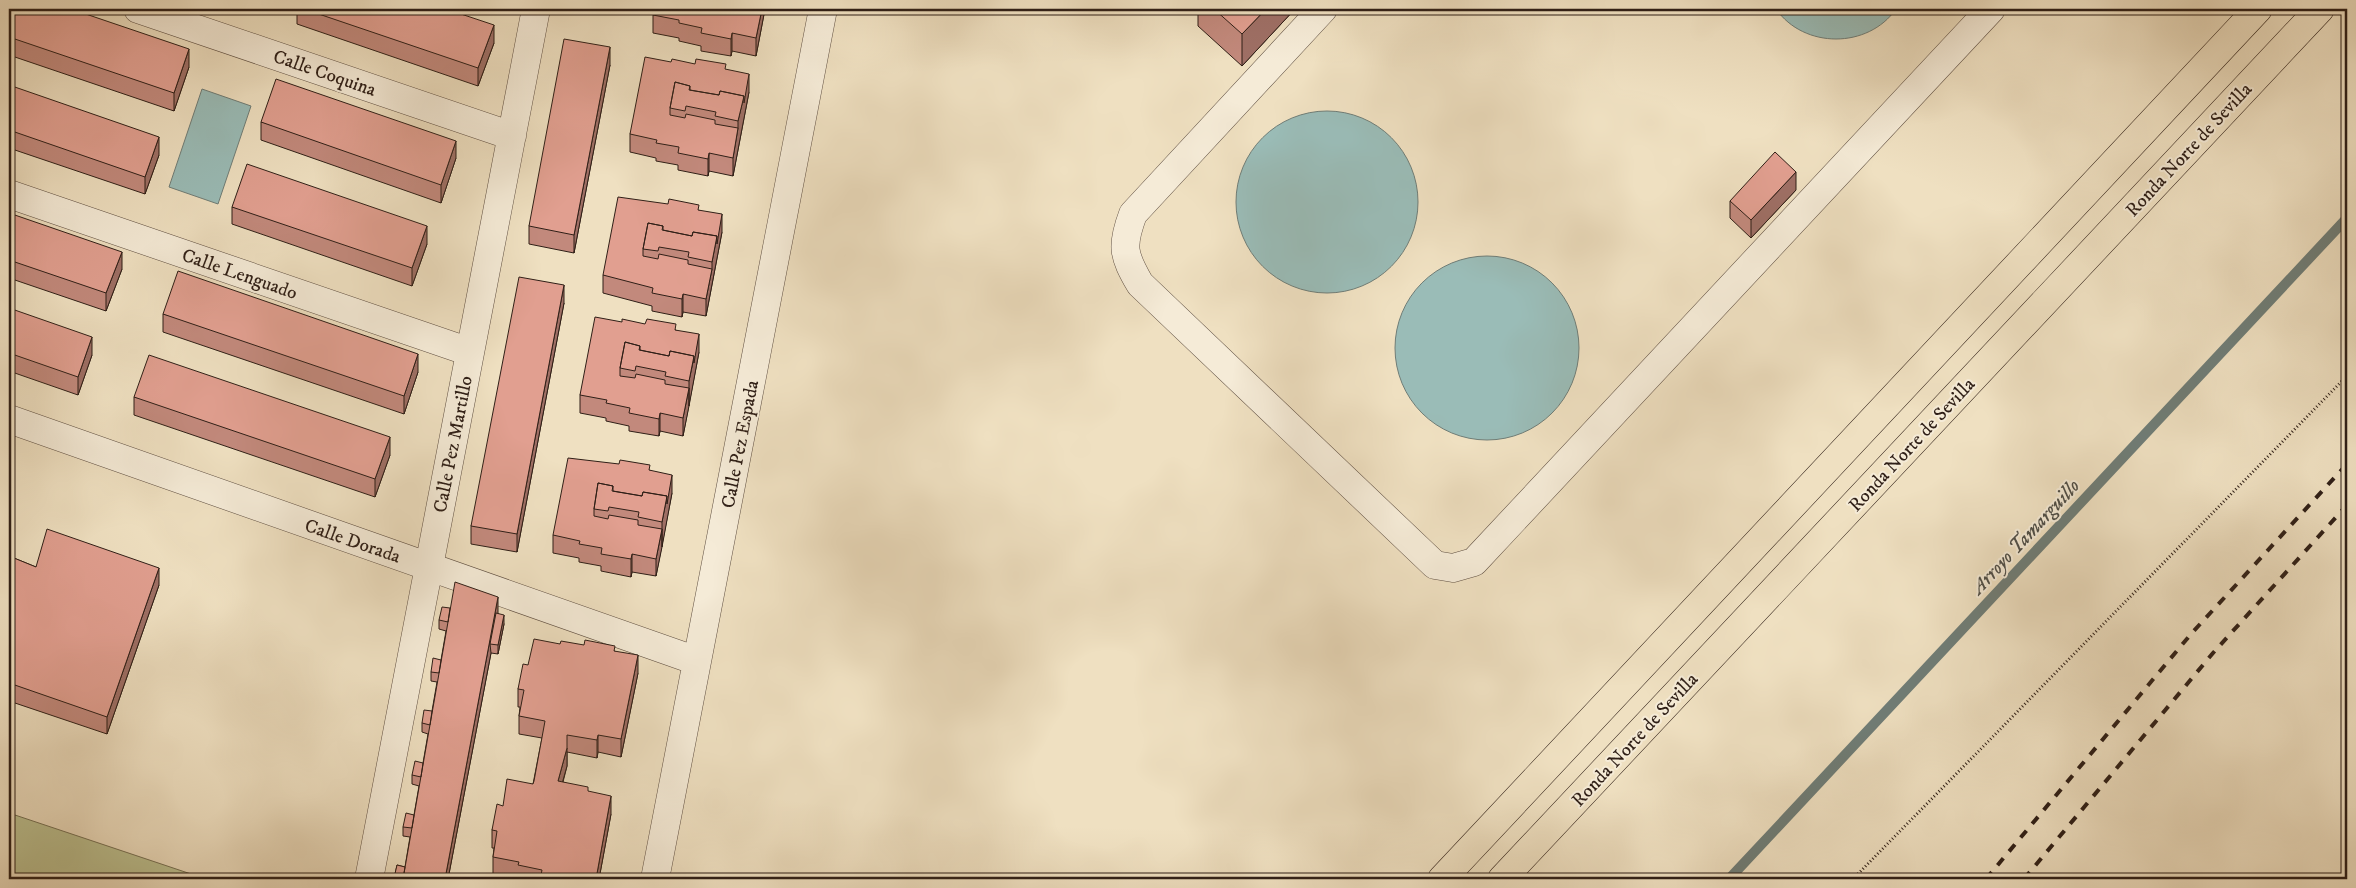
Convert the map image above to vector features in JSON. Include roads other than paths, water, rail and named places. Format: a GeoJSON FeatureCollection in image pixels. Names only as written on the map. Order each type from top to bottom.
{"type":"FeatureCollection","features":[{"type":"Feature","properties":{"kind":"highway"},"geometry":{"type":"LineString","coordinates":[[2111,166],[2242,9]]}},
{"type":"Feature","properties":{"kind":"highway"},"geometry":{"type":"LineString","coordinates":[[1442,879],[2258,9]]}},
{"type":"Feature","properties":{"kind":"highway","name":"Ronda Norte de Sevilla"},"geometry":{"type":"LineString","coordinates":[[1502,879],[2320,9]]}},
{"type":"Feature","properties":{"kind":"street","name":"Calle Coquina"},"geometry":{"type":"LineString","coordinates":[[138,9],[512,136]]}},
{"type":"Feature","properties":{"kind":"street","name":"Calle Pez Martillo"},"geometry":{"type":"LineString","coordinates":[[369,879],[536,9]]}},
{"type":"Feature","properties":{"kind":"street","name":"Calle Pez Espada"},"geometry":{"type":"LineString","coordinates":[[655,879],[823,9]]}},
{"type":"Feature","properties":{"kind":"street"},"geometry":{"type":"LineString","coordinates":[[1323,9],[1133,214],[1125,234],[1126,260],[1140,284],[1436,565],[1453,568],[1474,562],[1991,9]]}},
{"type":"Feature","properties":{"kind":"street","name":"Calle Lenguado"},"geometry":{"type":"LineString","coordinates":[[9,194],[470,352]]}},
{"type":"Feature","properties":{"kind":"street","name":"Calle Dorada"},"geometry":{"type":"LineString","coordinates":[[9,419],[697,661]]}},
{"type":"Feature","properties":{"kind":"water"},"geometry":{"type":"Polygon","coordinates":[[[1776,9],[1896,9],[1884,22],[1869,32],[1853,37],[1836,39],[1819,37],[1803,32],[1788,22],[1776,9]]]}},
{"type":"Feature","properties":{"kind":"water"},"geometry":{"type":"Polygon","coordinates":[[[202,89],[251,106],[218,204],[169,187],[202,89]]]}},
{"type":"Feature","properties":{"kind":"water"},"geometry":{"type":"Polygon","coordinates":[[[1336,111],[1362,117],[1392,137],[1412,167],[1417,184],[1417,220],[1412,237],[1392,267],[1370,283],[1354,290],[1318,293],[1300,290],[1284,283],[1269,273],[1256,260],[1246,245],[1239,229],[1236,193],[1239,175],[1246,159],[1256,144],[1269,131],[1284,121],[1300,114],[1336,111]]]}},
{"type":"Feature","properties":{"kind":"water"},"geometry":{"type":"Polygon","coordinates":[[[1487,256],[1505,258],[1522,263],[1552,283],[1572,313],[1577,330],[1579,348],[1577,366],[1572,383],[1552,413],[1522,433],[1505,438],[1487,440],[1469,438],[1452,433],[1422,413],[1402,383],[1397,366],[1395,348],[1397,330],[1402,313],[1422,283],[1452,263],[1469,258],[1487,256]]]}},
{"type":"Feature","properties":{"kind":"waterway","name":"Arroyo Tamarguillo"},"geometry":{"type":"LineString","coordinates":[[1729,879],[2347,218]]}},
{"type":"Feature","properties":{"kind":"railway"},"geometry":{"type":"LineString","coordinates":[[1986,879],[2191,634],[2347,464]]}},
{"type":"Feature","properties":{"kind":"railway"},"geometry":{"type":"LineString","coordinates":[[2024,879],[2213,653],[2347,505]]}}]}
